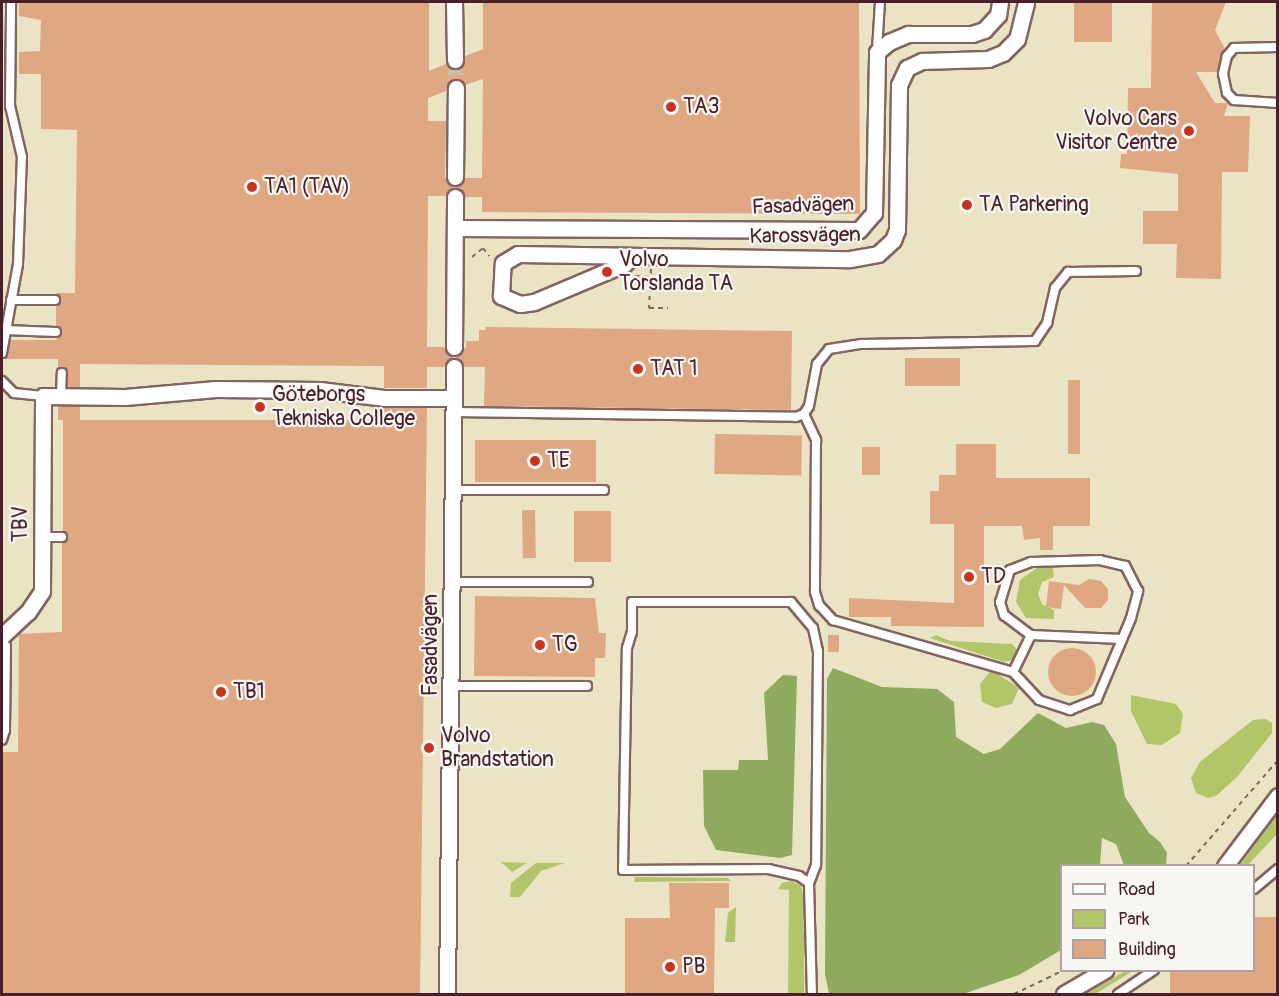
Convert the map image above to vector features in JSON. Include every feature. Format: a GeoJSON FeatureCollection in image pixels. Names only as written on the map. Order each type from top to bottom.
{"type":"FeatureCollection","features":[{"type":"Feature","properties":{"kind":"street"},"geometry":{"type":"LineString","coordinates":[[454,2],[455,60]]}},
{"type":"Feature","properties":{"kind":"street"},"geometry":{"type":"LineString","coordinates":[[877,52],[889,42],[908,34],[972,34],[984,30],[998,15],[1000,2]]}},
{"type":"Feature","properties":{"kind":"street","name":"Karossvägen"},"geometry":{"type":"LineString","coordinates":[[632,257],[624,264],[534,302],[508,302],[501,296],[500,274],[503,263],[511,256],[632,257],[850,259],[878,254],[897,230],[899,85],[907,68],[922,61],[988,59],[1004,53],[1017,39],[1026,2]]}},
{"type":"Feature","properties":{"kind":"street","name":"Fasadvägen"},"geometry":{"type":"LineString","coordinates":[[455,228],[859,230],[874,213],[877,52]]}},
{"type":"Feature","properties":{"kind":"street"},"geometry":{"type":"LineString","coordinates":[[455,177],[456,88]]}},
{"type":"Feature","properties":{"kind":"street"},"geometry":{"type":"LineString","coordinates":[[454,347],[455,196]]}},
{"type":"Feature","properties":{"kind":"street","name":"Fasadvägen"},"geometry":{"type":"LineString","coordinates":[[447,994],[454,367]]}},
{"type":"Feature","properties":{"kind":"street"},"geometry":{"type":"LineString","coordinates":[[43,396],[125,397],[216,389],[320,390],[454,405]]}},
{"type":"Feature","properties":{"kind":"street","name":"TBV"},"geometry":{"type":"LineString","coordinates":[[2,636],[28,612],[42,591],[43,396]]}},
{"type":"Feature","properties":{"kind":"street"},"geometry":{"type":"LineString","coordinates":[[1227,864],[1278,796]]}},
{"type":"Feature","properties":{"kind":"street"},"geometry":{"type":"LineString","coordinates":[[1064,994],[1102,972]]}},
{"type":"Feature","properties":{"kind":"lane"},"geometry":{"type":"LineString","coordinates":[[2,353],[18,264],[22,157],[10,106],[11,2]]}},
{"type":"Feature","properties":{"kind":"lane"},"geometry":{"type":"LineString","coordinates":[[877,52],[880,2]]}},
{"type":"Feature","properties":{"kind":"lane"},"geometry":{"type":"LineString","coordinates":[[1278,47],[1234,48],[1227,56],[1223,74],[1227,93],[1234,100],[1278,103]]}},
{"type":"Feature","properties":{"kind":"lane"},"geometry":{"type":"LineString","coordinates":[[1122,639],[1031,634],[1005,615],[1000,602],[1002,587],[1010,570],[1031,562],[1100,560],[1125,566],[1138,591],[1122,639],[1097,699],[1070,710],[1039,700],[1012,672],[856,629],[824,612],[814,592],[816,440],[804,414],[817,364],[829,349],[862,344],[1035,341],[1047,323],[1055,288],[1068,272],[1136,271]]}},
{"type":"Feature","properties":{"kind":"lane"},"geometry":{"type":"LineString","coordinates":[[11,300],[55,300]]}},
{"type":"Feature","properties":{"kind":"lane"},"geometry":{"type":"LineString","coordinates":[[5,330],[56,332]]}},
{"type":"Feature","properties":{"kind":"lane"},"geometry":{"type":"LineString","coordinates":[[62,373],[62,396]]}},
{"type":"Feature","properties":{"kind":"lane"},"geometry":{"type":"LineString","coordinates":[[2,381],[14,393],[43,396]]}},
{"type":"Feature","properties":{"kind":"lane"},"geometry":{"type":"LineString","coordinates":[[454,405],[804,414]]}},
{"type":"Feature","properties":{"kind":"lane"},"geometry":{"type":"LineString","coordinates":[[453,490],[604,490]]}},
{"type":"Feature","properties":{"kind":"lane"},"geometry":{"type":"LineString","coordinates":[[42,537],[62,537]]}},
{"type":"Feature","properties":{"kind":"lane"},"geometry":{"type":"LineString","coordinates":[[453,582],[588,582]]}},
{"type":"Feature","properties":{"kind":"lane"},"geometry":{"type":"LineString","coordinates":[[809,883],[800,876],[769,869],[623,870],[627,648],[632,632],[632,602],[791,602],[813,628],[818,651],[816,865],[809,883],[812,994]]}},
{"type":"Feature","properties":{"kind":"lane"},"geometry":{"type":"LineString","coordinates":[[1012,672],[1031,634]]}},
{"type":"Feature","properties":{"kind":"lane"},"geometry":{"type":"LineString","coordinates":[[2,644],[6,646],[9,676],[9,700],[2,740]]}},
{"type":"Feature","properties":{"kind":"lane"},"geometry":{"type":"LineString","coordinates":[[452,686],[586,686]]}},
{"type":"Feature","properties":{"kind":"lane"},"geometry":{"type":"LineString","coordinates":[[1255,888],[1278,869]]}},
{"type":"Feature","properties":{"kind":"lane"},"geometry":{"type":"LineString","coordinates":[[1118,994],[1151,972]]}},
{"type":"Feature","properties":{"kind":"path"},"geometry":{"type":"LineString","coordinates":[[651,265],[649,308],[668,308]]}},
{"type":"Feature","properties":{"kind":"path"},"geometry":{"type":"LineString","coordinates":[[631,275],[650,277]]}},
{"type":"Feature","properties":{"kind":"path"},"geometry":{"type":"LineString","coordinates":[[1188,864],[1278,760]]}},
{"type":"Feature","properties":{"kind":"path"},"geometry":{"type":"LineString","coordinates":[[1014,994],[1060,972]]}},
{"type":"Feature","properties":{"kind":"green space"},"geometry":{"type":"Polygon","coordinates":[[[1038,567],[1053,568],[1054,577],[1042,582],[1038,594],[1042,604],[1054,610],[1054,619],[1026,618],[1016,602],[1020,580],[1038,567]]]}},
{"type":"Feature","properties":{"kind":"green space"},"geometry":{"type":"Polygon","coordinates":[[[936,635],[950,641],[1012,644],[1019,652],[1014,660],[1004,662],[930,638],[936,635]]]}},
{"type":"Feature","properties":{"kind":"green space"},"geometry":{"type":"Polygon","coordinates":[[[833,668],[882,687],[937,689],[954,702],[956,737],[984,754],[1000,749],[1038,713],[1066,728],[1092,722],[1104,725],[1116,744],[1125,797],[1149,833],[1160,842],[1167,853],[1166,864],[1124,864],[1116,844],[1102,838],[1100,864],[1060,864],[1060,951],[1019,975],[963,994],[829,994],[825,974],[827,679],[833,668]]]}},
{"type":"Feature","properties":{"kind":"green space"},"geometry":{"type":"Polygon","coordinates":[[[991,670],[1019,688],[1012,704],[996,708],[982,702],[980,684],[991,670]]]}},
{"type":"Feature","properties":{"kind":"green space"},"geometry":{"type":"Polygon","coordinates":[[[783,675],[797,676],[792,855],[780,858],[716,850],[704,826],[703,770],[738,770],[739,760],[768,760],[764,693],[783,675]]]}},
{"type":"Feature","properties":{"kind":"green space"},"geometry":{"type":"Polygon","coordinates":[[[1131,695],[1176,704],[1183,714],[1180,733],[1162,745],[1147,744],[1131,711],[1131,695]]]}},
{"type":"Feature","properties":{"kind":"green space"},"geometry":{"type":"Polygon","coordinates":[[[1266,719],[1272,723],[1272,733],[1237,777],[1216,796],[1208,798],[1196,793],[1191,778],[1200,762],[1253,720],[1266,719]]]}},
{"type":"Feature","properties":{"kind":"green space"},"geometry":{"type":"Polygon","coordinates":[[[1277,815],[1277,834],[1249,864],[1241,864],[1277,815]]]}},
{"type":"Feature","properties":{"kind":"green space"},"geometry":{"type":"Polygon","coordinates":[[[501,862],[527,863],[512,872],[501,862]]]}},
{"type":"Feature","properties":{"kind":"green space"},"geometry":{"type":"Polygon","coordinates":[[[536,863],[565,863],[541,871],[520,897],[510,897],[511,883],[536,863]]]}},
{"type":"Feature","properties":{"kind":"green space"},"geometry":{"type":"Polygon","coordinates":[[[635,877],[728,878],[731,881],[634,882],[635,877]]]}},
{"type":"Feature","properties":{"kind":"green space"},"geometry":{"type":"Polygon","coordinates":[[[791,881],[801,886],[804,898],[804,994],[788,994],[789,890],[778,889],[782,883],[791,881]]]}},
{"type":"Feature","properties":{"kind":"green space"},"geometry":{"type":"Polygon","coordinates":[[[736,907],[735,942],[725,942],[728,913],[736,907]]]}},
{"type":"Feature","properties":{"kind":"green space"},"geometry":{"type":"Polygon","coordinates":[[[1123,972],[1131,972],[1095,994],[1086,994],[1123,972]]]}},
{"type":"Feature","properties":{"kind":"building"},"geometry":{"type":"Polygon","coordinates":[[[19,2],[429,2],[429,71],[446,64],[451,69],[459,69],[465,56],[483,49],[483,2],[859,2],[860,214],[482,212],[482,197],[465,197],[459,188],[450,189],[445,196],[428,196],[427,347],[444,347],[449,355],[458,356],[466,347],[466,341],[479,341],[479,330],[486,330],[485,327],[792,331],[791,410],[484,406],[485,367],[464,367],[455,357],[449,359],[444,367],[427,367],[427,388],[384,388],[384,366],[80,364],[80,387],[67,387],[68,371],[58,368],[58,359],[2,359],[8,355],[10,340],[56,340],[62,332],[56,326],[56,306],[61,301],[56,293],[75,293],[77,130],[41,129],[41,74],[19,74],[19,52],[40,51],[41,20],[19,16],[19,2]],[[452,79],[446,91],[428,98],[428,121],[446,121],[445,177],[455,187],[465,178],[482,178],[483,79],[465,85],[460,79],[452,79]]]}},
{"type":"Feature","properties":{"kind":"building"},"geometry":{"type":"Polygon","coordinates":[[[1074,2],[1112,2],[1112,42],[1074,42],[1074,2]]]}},
{"type":"Feature","properties":{"kind":"building","name":"Volvo Cars Visitor Centre"},"geometry":{"type":"Polygon","coordinates":[[[1152,2],[1226,2],[1215,30],[1225,49],[1217,72],[1196,72],[1215,103],[1228,103],[1224,116],[1250,116],[1248,172],[1222,172],[1221,279],[1176,278],[1177,244],[1143,244],[1143,211],[1178,211],[1178,174],[1120,168],[1121,154],[1127,154],[1128,88],[1151,88],[1152,2]]]}},
{"type":"Feature","properties":{"kind":"building"},"geometry":{"type":"Polygon","coordinates":[[[905,358],[960,358],[960,386],[905,386],[905,358]]]}},
{"type":"Feature","properties":{"kind":"building"},"geometry":{"type":"Polygon","coordinates":[[[1068,380],[1080,380],[1080,454],[1068,454],[1068,380]]]}},
{"type":"Feature","properties":{"kind":"building","name":"TB1"},"geometry":{"type":"Polygon","coordinates":[[[58,406],[80,406],[80,420],[383,420],[384,408],[427,408],[420,994],[2,994],[2,752],[18,752],[19,634],[62,632],[62,543],[68,536],[63,531],[63,420],[58,420],[58,406]]]}},
{"type":"Feature","properties":{"kind":"building"},"geometry":{"type":"Polygon","coordinates":[[[715,434],[802,436],[801,476],[714,474],[715,434]]]}},
{"type":"Feature","properties":{"kind":"building","name":"TE"},"geometry":{"type":"Polygon","coordinates":[[[475,440],[596,440],[596,482],[475,482],[475,440]]]}},
{"type":"Feature","properties":{"kind":"building","name":"TD"},"geometry":{"type":"Polygon","coordinates":[[[956,444],[996,444],[996,478],[1090,478],[1090,526],[1053,526],[1053,550],[1040,550],[1040,538],[1024,540],[1022,526],[984,526],[984,627],[891,626],[891,617],[849,617],[849,598],[954,603],[954,524],[930,524],[930,491],[939,491],[939,475],[956,475],[956,444]]]}},
{"type":"Feature","properties":{"kind":"building"},"geometry":{"type":"Polygon","coordinates":[[[862,447],[880,447],[880,475],[862,475],[862,447]]]}},
{"type":"Feature","properties":{"kind":"building"},"geometry":{"type":"Polygon","coordinates":[[[522,510],[535,510],[536,558],[523,558],[522,510]]]}},
{"type":"Feature","properties":{"kind":"building"},"geometry":{"type":"Polygon","coordinates":[[[574,511],[611,511],[611,562],[574,562],[574,511]]]}},
{"type":"Feature","properties":{"kind":"building"},"geometry":{"type":"Polygon","coordinates":[[[1089,579],[1101,581],[1108,589],[1108,600],[1101,608],[1085,608],[1064,585],[1061,609],[1046,607],[1049,581],[1079,585],[1089,579]]]}},
{"type":"Feature","properties":{"kind":"building","name":"TG"},"geometry":{"type":"Polygon","coordinates":[[[475,596],[595,598],[599,633],[606,633],[605,658],[595,658],[595,677],[474,676],[475,596]]]}},
{"type":"Feature","properties":{"kind":"building"},"geometry":{"type":"Polygon","coordinates":[[[828,635],[839,635],[839,652],[828,652],[828,635]]]}},
{"type":"Feature","properties":{"kind":"building"},"geometry":{"type":"Polygon","coordinates":[[[1067,648],[1077,648],[1089,655],[1096,667],[1096,677],[1089,689],[1077,696],[1067,696],[1052,685],[1048,677],[1048,667],[1059,652],[1067,648]]]}},
{"type":"Feature","properties":{"kind":"building","name":"PB"},"geometry":{"type":"Polygon","coordinates":[[[669,883],[729,883],[729,908],[715,908],[714,994],[625,994],[625,918],[670,918],[669,883]]]}},
{"type":"Feature","properties":{"kind":"building"},"geometry":{"type":"Polygon","coordinates":[[[1255,917],[1277,917],[1276,994],[1170,994],[1170,972],[1255,972],[1255,917]]]}},
{"type":"Feature","properties":{"kind":"tunnel"},"geometry":{"type":"LineString","coordinates":[[455,60],[456,88]]}},
{"type":"Feature","properties":{"kind":"place","name":"TA3"},"geometry":{"type":"Point","coordinates":[671,107]}},
{"type":"Feature","properties":{"kind":"place","name":"Volvo Cars Visitor Centre"},"geometry":{"type":"Point","coordinates":[1189,131]}},
{"type":"Feature","properties":{"kind":"place","name":"TA1 (TAV)"},"geometry":{"type":"Point","coordinates":[252,187]}},
{"type":"Feature","properties":{"kind":"place","name":"TA Parkering"},"geometry":{"type":"Point","coordinates":[967,205]}},
{"type":"Feature","properties":{"kind":"place","name":"Volvo Torslanda TA"},"geometry":{"type":"Point","coordinates":[607,272]}},
{"type":"Feature","properties":{"kind":"place","name":"TAT 1"},"geometry":{"type":"Point","coordinates":[638,369]}},
{"type":"Feature","properties":{"kind":"place","name":"Göteborgs Tekniska College"},"geometry":{"type":"Point","coordinates":[260,407]}},
{"type":"Feature","properties":{"kind":"place","name":"TE"},"geometry":{"type":"Point","coordinates":[535,461]}},
{"type":"Feature","properties":{"kind":"place","name":"TD"},"geometry":{"type":"Point","coordinates":[969,577]}},
{"type":"Feature","properties":{"kind":"place","name":"TG"},"geometry":{"type":"Point","coordinates":[540,645]}},
{"type":"Feature","properties":{"kind":"place","name":"TB1"},"geometry":{"type":"Point","coordinates":[221,692]}},
{"type":"Feature","properties":{"kind":"place","name":"Volvo Brandstation"},"geometry":{"type":"Point","coordinates":[429,748]}},
{"type":"Feature","properties":{"kind":"place","name":"PB"},"geometry":{"type":"Point","coordinates":[670,967]}}]}
